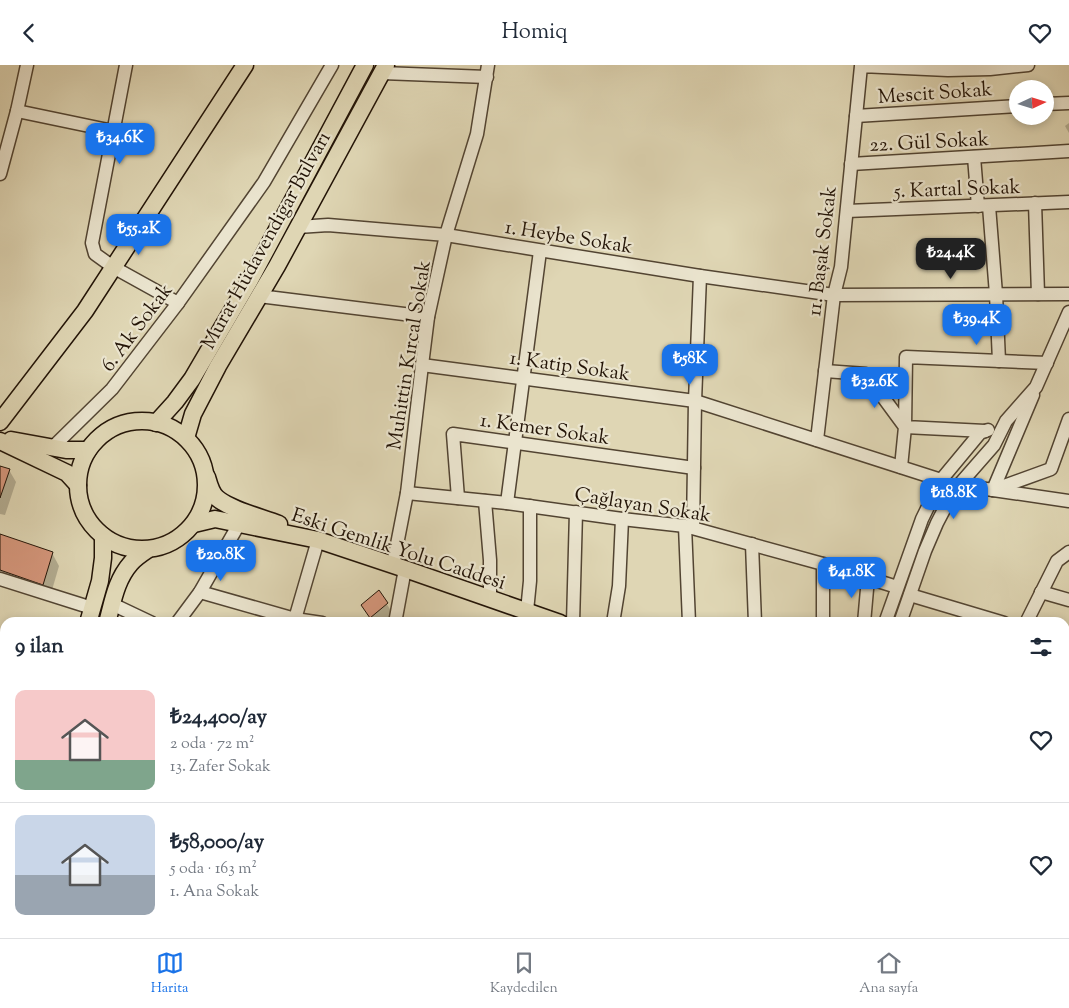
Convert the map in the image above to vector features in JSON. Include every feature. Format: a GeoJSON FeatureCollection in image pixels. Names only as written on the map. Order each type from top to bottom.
{"type":"FeatureCollection","features":[{"type":"Feature","properties":{"kind":"main road"},"geometry":{"type":"LineString","coordinates":[[0,422],[85,311],[245,65]]}},
{"type":"Feature","properties":{"kind":"main road","name":"Murat Hüdavendigar Bulvarı"},"geometry":{"type":"LineString","coordinates":[[156,423],[192,379],[250,280],[366,65]]}},
{"type":"Feature","properties":{"kind":"main road","name":"Murat Hüdavendigar Bulvarı"},"geometry":{"type":"LineString","coordinates":[[186,438],[194,415],[218,366],[260,296],[384,69]]}},
{"type":"Feature","properties":{"kind":"main road"},"geometry":{"type":"LineString","coordinates":[[205,471],[206,489],[203,507],[194,524],[181,537],[165,546],[146,550],[128,549],[110,543],[95,530],[83,514],[78,495],[78,475],[84,456],[96,439],[112,427],[131,421],[151,421],[170,427],[186,438],[198,453],[216,497],[230,505],[318,540]]}},
{"type":"Feature","properties":{"kind":"main road"},"geometry":{"type":"LineString","coordinates":[[0,439],[74,451],[88,450]]}},
{"type":"Feature","properties":{"kind":"main road"},"geometry":{"type":"LineString","coordinates":[[0,439],[67,473],[78,485]]}},
{"type":"Feature","properties":{"kind":"main road","name":"Eski Gemlik Yolu Caddesi"},"geometry":{"type":"LineString","coordinates":[[194,524],[215,519],[318,540],[544,617]]}},
{"type":"Feature","properties":{"kind":"main road"},"geometry":{"type":"LineString","coordinates":[[90,615],[100,581],[103,536]]}},
{"type":"Feature","properties":{"kind":"main road"},"geometry":{"type":"LineString","coordinates":[[109,617],[116,588],[123,574],[132,561],[146,550]]}},
{"type":"Feature","properties":{"kind":"street"},"geometry":{"type":"LineString","coordinates":[[0,174],[27,65]]}},
{"type":"Feature","properties":{"kind":"street"},"geometry":{"type":"LineString","coordinates":[[126,65],[92,243],[95,254],[114,267],[178,303]]}},
{"type":"Feature","properties":{"kind":"street","name":"6. Ak Sokak"},"geometry":{"type":"LineString","coordinates":[[52,448],[112,389],[178,303],[264,182],[332,65]]}},
{"type":"Feature","properties":{"kind":"street"},"geometry":{"type":"LineString","coordinates":[[861,66],[990,69],[1028,65]]}},
{"type":"Feature","properties":{"kind":"street","name":"11. Başak Sokak"},"geometry":{"type":"LineString","coordinates":[[817,440],[834,295],[841,267],[861,66]]}},
{"type":"Feature","properties":{"kind":"street"},"geometry":{"type":"LineString","coordinates":[[384,69],[487,71]]}},
{"type":"Feature","properties":{"kind":"street","name":"Muhittin Kırcal Sokak"},"geometry":{"type":"LineString","coordinates":[[395,617],[399,567],[428,317],[446,235],[477,135],[487,71]]}},
{"type":"Feature","properties":{"kind":"street"},"geometry":{"type":"LineString","coordinates":[[1054,104],[1069,103]]}},
{"type":"Feature","properties":{"kind":"street","name":"Mescit Sokak"},"geometry":{"type":"LineString","coordinates":[[856,116],[1009,107]]}},
{"type":"Feature","properties":{"kind":"street"},"geometry":{"type":"LineString","coordinates":[[17,111],[113,131]]}},
{"type":"Feature","properties":{"kind":"street","name":"22. Gül Sokak"},"geometry":{"type":"LineString","coordinates":[[851,164],[1069,151]]}},
{"type":"Feature","properties":{"kind":"street"},"geometry":{"type":"LineString","coordinates":[[974,157],[984,206],[996,294],[998,361]]}},
{"type":"Feature","properties":{"kind":"street","name":"5. Kartal Sokak"},"geometry":{"type":"LineString","coordinates":[[847,211],[1069,202]]}},
{"type":"Feature","properties":{"kind":"street"},"geometry":{"type":"LineString","coordinates":[[1035,203],[1038,293]]}},
{"type":"Feature","properties":{"kind":"street","name":"1. Heybe Sokak"},"geometry":{"type":"LineString","coordinates":[[298,227],[328,225],[446,235],[700,276],[834,295],[1069,294]]}},
{"type":"Feature","properties":{"kind":"street"},"geometry":{"type":"LineString","coordinates":[[507,503],[540,251]]}},
{"type":"Feature","properties":{"kind":"street"},"geometry":{"type":"LineString","coordinates":[[689,617],[689,527],[694,468],[700,276]]}},
{"type":"Feature","properties":{"kind":"street"},"geometry":{"type":"LineString","coordinates":[[260,296],[428,317]]}},
{"type":"Feature","properties":{"kind":"street"},"geometry":{"type":"LineString","coordinates":[[993,490],[1047,363],[1064,339],[1069,312]]}},
{"type":"Feature","properties":{"kind":"street"},"geometry":{"type":"LineString","coordinates":[[901,467],[906,357],[1047,363]]}},
{"type":"Feature","properties":{"kind":"street","name":"1. Katip Sokak"},"geometry":{"type":"LineString","coordinates":[[422,365],[696,401],[942,480]]}},
{"type":"Feature","properties":{"kind":"street"},"geometry":{"type":"LineString","coordinates":[[826,371],[866,374],[904,427]]}},
{"type":"Feature","properties":{"kind":"street"},"geometry":{"type":"LineString","coordinates":[[902,617],[925,551],[948,502],[959,485],[994,445],[1006,421],[1036,387]]}},
{"type":"Feature","properties":{"kind":"street"},"geometry":{"type":"LineString","coordinates":[[993,490],[1051,469],[1069,419]]}},
{"type":"Feature","properties":{"kind":"street"},"geometry":{"type":"LineString","coordinates":[[887,617],[922,519],[942,480],[980,433],[1006,421]]}},
{"type":"Feature","properties":{"kind":"street"},"geometry":{"type":"LineString","coordinates":[[904,427],[985,431]]}},
{"type":"Feature","properties":{"kind":"street","name":"1. Kemer Sokak"},"geometry":{"type":"LineString","coordinates":[[458,498],[454,434],[694,468]]}},
{"type":"Feature","properties":{"kind":"street"},"geometry":{"type":"LineString","coordinates":[[959,485],[1069,501]]}},
{"type":"Feature","properties":{"kind":"street","name":"Çağlayan Sokak"},"geometry":{"type":"LineString","coordinates":[[408,493],[507,503],[689,527],[823,564],[897,587]]}},
{"type":"Feature","properties":{"kind":"street"},"geometry":{"type":"LineString","coordinates":[[485,501],[490,560],[490,598]]}},
{"type":"Feature","properties":{"kind":"street"},"geometry":{"type":"LineString","coordinates":[[527,611],[530,581],[530,506]]}},
{"type":"Feature","properties":{"kind":"street"},"geometry":{"type":"LineString","coordinates":[[573,617],[576,512]]}},
{"type":"Feature","properties":{"kind":"street"},"geometry":{"type":"LineString","coordinates":[[614,617],[619,586],[622,519]]}},
{"type":"Feature","properties":{"kind":"street"},"geometry":{"type":"LineString","coordinates":[[181,617],[200,592],[239,524]]}},
{"type":"Feature","properties":{"kind":"street"},"geometry":{"type":"LineString","coordinates":[[296,617],[318,540]]}},
{"type":"Feature","properties":{"kind":"street"},"geometry":{"type":"LineString","coordinates":[[752,544],[755,617]]}},
{"type":"Feature","properties":{"kind":"street"},"geometry":{"type":"LineString","coordinates":[[1029,617],[1057,561],[1069,552]]}},
{"type":"Feature","properties":{"kind":"street"},"geometry":{"type":"LineString","coordinates":[[823,564],[823,617]]}},
{"type":"Feature","properties":{"kind":"street"},"geometry":{"type":"LineString","coordinates":[[865,617],[868,578]]}},
{"type":"Feature","properties":{"kind":"street"},"geometry":{"type":"LineString","coordinates":[[0,579],[90,615]]}},
{"type":"Feature","properties":{"kind":"street"},"geometry":{"type":"LineString","coordinates":[[200,592],[288,617]]}},
{"type":"Feature","properties":{"kind":"street"},"geometry":{"type":"LineString","coordinates":[[1041,592],[1069,600]]}},
{"type":"Feature","properties":{"kind":"street"},"geometry":{"type":"LineString","coordinates":[[910,595],[984,617]]}},
{"type":"Feature","properties":{"kind":"street"},"geometry":{"type":"LineString","coordinates":[[112,604],[139,617]]}},
{"type":"Feature","properties":{"kind":"building"},"geometry":{"type":"Polygon","coordinates":[[[0,466],[10,469],[0,498],[0,466]]]}},
{"type":"Feature","properties":{"kind":"building"},"geometry":{"type":"Polygon","coordinates":[[[0,534],[53,552],[43,585],[0,570],[0,534]]]}},
{"type":"Feature","properties":{"kind":"building"},"geometry":{"type":"Polygon","coordinates":[[[379,590],[388,603],[371,617],[361,605],[379,590]]]}}]}
